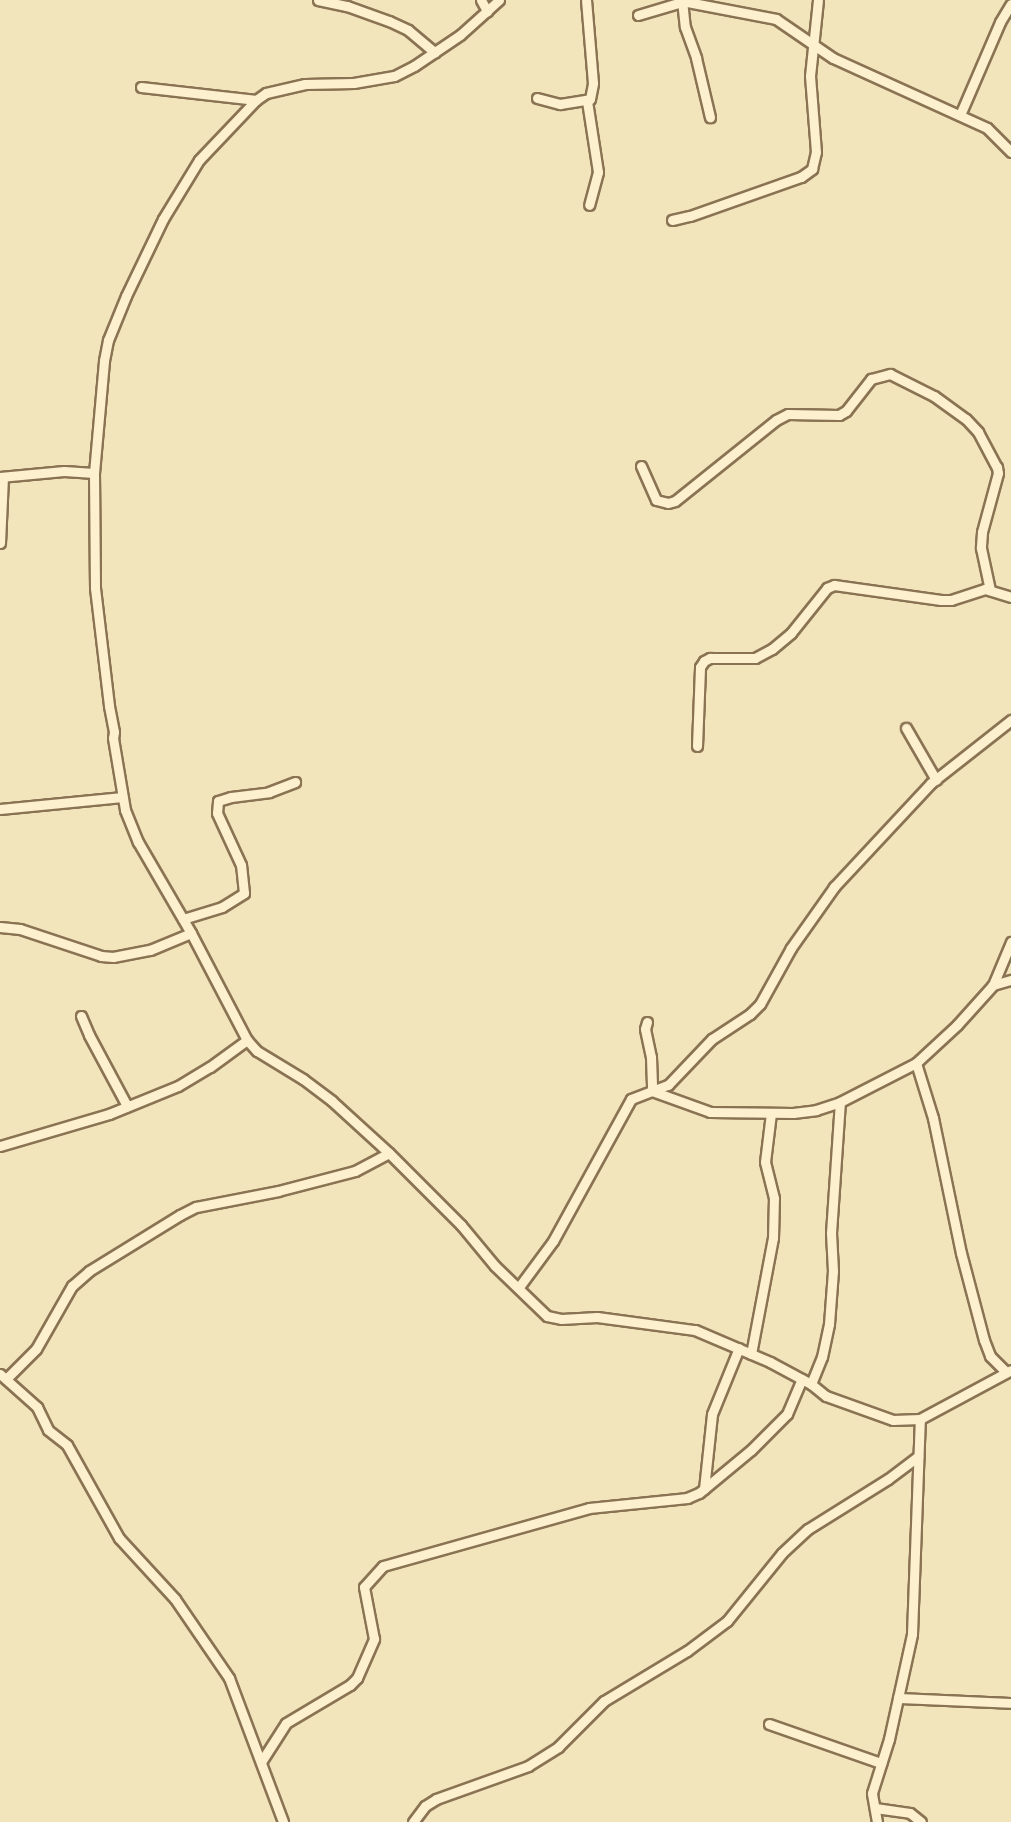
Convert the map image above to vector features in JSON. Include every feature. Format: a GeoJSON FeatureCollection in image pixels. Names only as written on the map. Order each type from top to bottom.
{"type":"FeatureCollection","features":[{"type":"Feature","properties":{"kind":"street"},"geometry":{"type":"LineString","coordinates":[[318,0],[347,6],[389,21],[408,30],[435,53]]}},
{"type":"Feature","properties":{"kind":"street"},"geometry":{"type":"LineString","coordinates":[[481,0],[487,11]]}},
{"type":"Feature","properties":{"kind":"street"},"geometry":{"type":"LineString","coordinates":[[499,0],[435,53],[394,76],[354,83],[305,84],[266,93],[256,100],[199,160],[163,219],[117,315],[104,362],[94,473],[95,588],[122,797],[138,842],[192,933],[247,1040],[257,1051],[327,1097],[389,1153],[461,1225],[495,1266],[547,1316],[561,1319],[597,1317],[695,1330],[739,1348],[802,1379],[826,1396],[893,1420],[920,1419],[1009,1371],[990,1356],[984,1340],[961,1253],[933,1118],[916,1064]]}},
{"type":"Feature","properties":{"kind":"street"},"geometry":{"type":"LineString","coordinates":[[586,0],[593,83],[587,101],[588,120],[598,164],[590,205]]}},
{"type":"Feature","properties":{"kind":"street"},"geometry":{"type":"LineString","coordinates":[[672,220],[690,216],[801,177],[812,169],[816,152],[810,76],[818,0]]}},
{"type":"Feature","properties":{"kind":"street"},"geometry":{"type":"LineString","coordinates":[[682,1],[685,27],[696,58],[710,117]]}},
{"type":"Feature","properties":{"kind":"street"},"geometry":{"type":"LineString","coordinates":[[638,15],[682,1],[776,20],[833,58],[987,128],[1011,152]]}},
{"type":"Feature","properties":{"kind":"street"},"geometry":{"type":"LineString","coordinates":[[960,115],[1000,21],[1011,4]]}},
{"type":"Feature","properties":{"kind":"street"},"geometry":{"type":"LineString","coordinates":[[141,87],[256,100]]}},
{"type":"Feature","properties":{"kind":"street"},"geometry":{"type":"LineString","coordinates":[[537,98],[560,104],[587,101]]}},
{"type":"Feature","properties":{"kind":"street"},"geometry":{"type":"LineString","coordinates":[[641,466],[656,500],[668,503],[675,501],[776,420],[788,414],[839,415],[846,411],[871,379],[890,374],[934,396],[966,419],[982,437],[997,466],[998,473],[981,532],[981,548],[990,590]]}},
{"type":"Feature","properties":{"kind":"street"},"geometry":{"type":"LineString","coordinates":[[0,543],[2,477],[64,471],[94,473]]}},
{"type":"Feature","properties":{"kind":"street"},"geometry":{"type":"LineString","coordinates":[[697,746],[700,668],[704,661],[710,657],[755,658],[772,649],[791,633],[827,588],[842,584],[893,595],[951,600],[979,590],[990,590],[1011,597]]}},
{"type":"Feature","properties":{"kind":"street"},"geometry":{"type":"LineString","coordinates":[[519,1287],[553,1241],[624,1108],[631,1099],[668,1085],[679,1076],[705,1045],[760,1004],[791,948],[834,887],[936,780],[1011,720]]}},
{"type":"Feature","properties":{"kind":"street"},"geometry":{"type":"LineString","coordinates":[[906,728],[936,780]]}},
{"type":"Feature","properties":{"kind":"street"},"geometry":{"type":"LineString","coordinates":[[183,919],[222,907],[244,893],[245,885],[241,865],[217,813],[218,801],[269,792],[295,782]]}},
{"type":"Feature","properties":{"kind":"street"},"geometry":{"type":"LineString","coordinates":[[0,809],[122,797]]}},
{"type":"Feature","properties":{"kind":"street"},"geometry":{"type":"LineString","coordinates":[[0,927],[20,930],[101,956],[113,957],[150,950],[192,933]]}},
{"type":"Feature","properties":{"kind":"street"},"geometry":{"type":"LineString","coordinates":[[652,1091],[710,1112],[771,1113],[816,1110],[840,1102],[916,1064],[957,1025],[993,985],[1011,942]]}},
{"type":"Feature","properties":{"kind":"street"},"geometry":{"type":"LineString","coordinates":[[993,985],[1011,980]]}},
{"type":"Feature","properties":{"kind":"street"},"geometry":{"type":"LineString","coordinates":[[81,1016],[127,1106]]}},
{"type":"Feature","properties":{"kind":"street"},"geometry":{"type":"LineString","coordinates":[[647,1022],[645,1029],[651,1057],[652,1091]]}},
{"type":"Feature","properties":{"kind":"street"},"geometry":{"type":"LineString","coordinates":[[0,1146],[127,1106],[178,1086],[210,1067],[247,1040]]}},
{"type":"Feature","properties":{"kind":"street"},"geometry":{"type":"LineString","coordinates":[[811,1384],[822,1357],[829,1324],[833,1270],[831,1233],[840,1102]]}},
{"type":"Feature","properties":{"kind":"street"},"geometry":{"type":"LineString","coordinates":[[751,1354],[773,1238],[774,1198],[765,1162],[771,1113]]}},
{"type":"Feature","properties":{"kind":"street"},"geometry":{"type":"LineString","coordinates":[[283,1822],[240,1702],[219,1663],[175,1599],[119,1538],[67,1445],[48,1430],[37,1407],[3,1377],[36,1349],[72,1286],[89,1271],[180,1215],[196,1207],[278,1191],[355,1171],[389,1153]]}},
{"type":"Feature","properties":{"kind":"street"},"geometry":{"type":"LineString","coordinates":[[704,1489],[712,1414],[739,1348]]}},
{"type":"Feature","properties":{"kind":"street"},"geometry":{"type":"LineString","coordinates":[[261,1762],[286,1723],[350,1685],[357,1678],[374,1639],[364,1587],[383,1566],[589,1508],[687,1498],[704,1489],[750,1450],[787,1414],[802,1379]]}},
{"type":"Feature","properties":{"kind":"street"},"geometry":{"type":"LineString","coordinates":[[877,1822],[872,1793],[898,1698],[912,1634],[920,1483],[918,1456],[920,1419]]}},
{"type":"Feature","properties":{"kind":"street"},"geometry":{"type":"LineString","coordinates":[[413,1822],[425,1806],[436,1798],[528,1766],[558,1747],[604,1701],[687,1651],[727,1621],[782,1552],[808,1529],[888,1479],[918,1456]]}},
{"type":"Feature","properties":{"kind":"street"},"geometry":{"type":"LineString","coordinates":[[898,1698],[1011,1702]]}},
{"type":"Feature","properties":{"kind":"street"},"geometry":{"type":"LineString","coordinates":[[769,1724],[828,1742],[881,1763]]}},
{"type":"Feature","properties":{"kind":"street"},"geometry":{"type":"LineString","coordinates":[[875,1808],[910,1813],[921,1822]]}}]}
